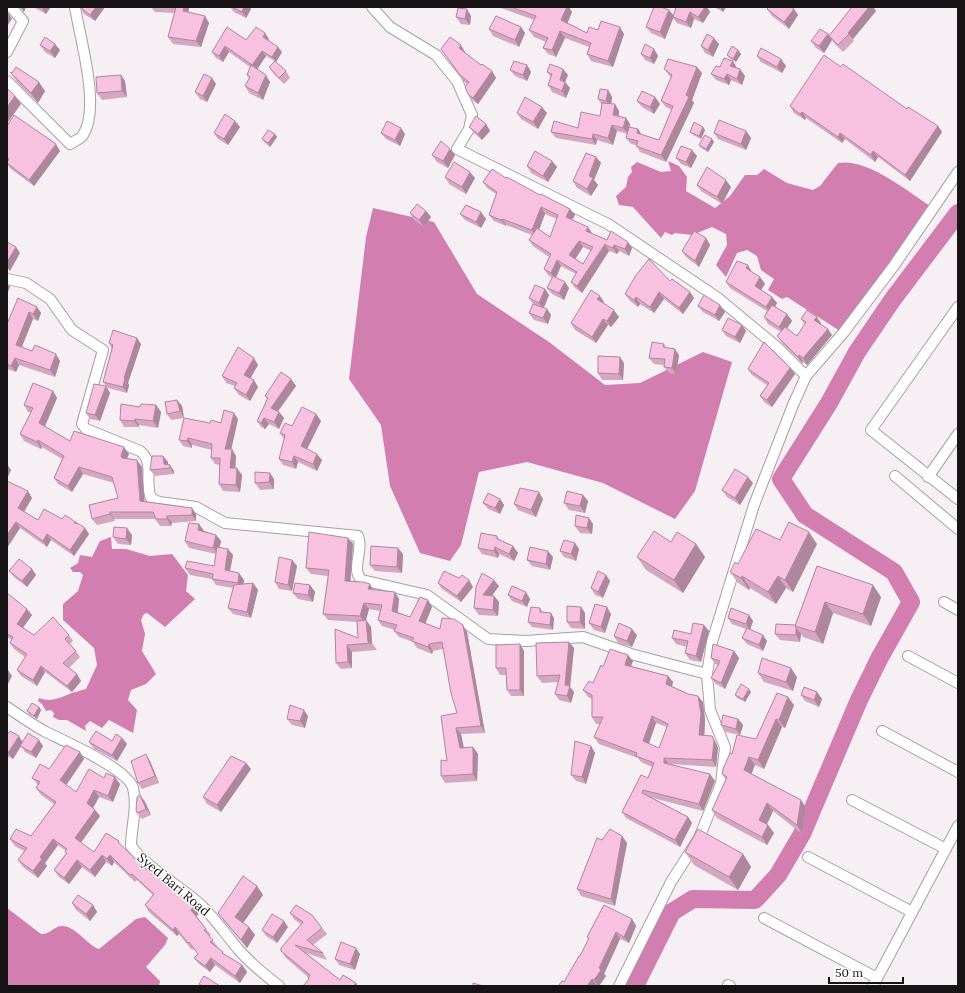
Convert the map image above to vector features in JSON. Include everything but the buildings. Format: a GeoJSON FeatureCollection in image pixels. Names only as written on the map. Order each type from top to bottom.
{"type":"FeatureCollection","features":[{"type":"Feature","properties":{"kind":"street"},"geometry":{"type":"LineString","coordinates":[[7,52],[22,21],[11,7]]}},
{"type":"Feature","properties":{"kind":"street"},"geometry":{"type":"LineString","coordinates":[[7,81],[70,144],[82,136],[90,117],[90,92],[74,7]]}},
{"type":"Feature","properties":{"kind":"street"},"geometry":{"type":"LineString","coordinates":[[372,7],[390,27],[436,55],[457,81],[472,115],[469,129],[457,149],[608,224],[718,298],[777,347],[806,376]]}},
{"type":"Feature","properties":{"kind":"street"},"geometry":{"type":"LineString","coordinates":[[619,986],[672,882],[699,838],[721,784],[725,747],[710,710],[707,674],[712,642],[754,505],[793,405],[806,376],[844,332],[893,267],[958,172]]}},
{"type":"Feature","properties":{"kind":"street"},"geometry":{"type":"LineString","coordinates":[[7,279],[26,283],[50,299],[72,330],[103,350],[82,424],[86,429],[140,451],[145,455],[148,461],[149,493],[151,498],[159,502],[196,507],[225,523],[358,536],[361,544],[356,573],[362,580],[427,595],[488,639],[526,641],[583,637],[631,654],[707,674]]}},
{"type":"Feature","properties":{"kind":"street"},"geometry":{"type":"LineString","coordinates":[[958,307],[871,430],[928,477],[958,499]]}},
{"type":"Feature","properties":{"kind":"street"},"geometry":{"type":"LineString","coordinates":[[928,477],[957,436]]}},
{"type":"Feature","properties":{"kind":"street"},"geometry":{"type":"LineString","coordinates":[[895,476],[958,529]]}},
{"type":"Feature","properties":{"kind":"street"},"geometry":{"type":"LineString","coordinates":[[944,602],[958,610]]}},
{"type":"Feature","properties":{"kind":"street"},"geometry":{"type":"LineString","coordinates":[[908,656],[958,683]]}},
{"type":"Feature","properties":{"kind":"street","name":"Syed Bari Road"},"geometry":{"type":"LineString","coordinates":[[7,707],[45,731],[104,762],[124,776],[133,786],[135,802],[131,846],[138,856],[185,891],[202,906],[223,928],[239,950],[279,986]]}},
{"type":"Feature","properties":{"kind":"street"},"geometry":{"type":"LineString","coordinates":[[882,731],[958,772]]}},
{"type":"Feature","properties":{"kind":"street"},"geometry":{"type":"LineString","coordinates":[[852,800],[946,849]]}},
{"type":"Feature","properties":{"kind":"street"},"geometry":{"type":"LineString","coordinates":[[764,918],[875,982],[958,826]]}},
{"type":"Feature","properties":{"kind":"street"},"geometry":{"type":"LineString","coordinates":[[808,857],[912,912]]}},
{"type":"Feature","properties":{"kind":"shaded area"},"geometry":{"type":"Polygon","coordinates":[[[668,161],[679,166],[687,177],[686,191],[715,208],[730,196],[745,175],[757,175],[764,169],[787,183],[813,190],[820,186],[838,163],[861,165],[874,170],[898,184],[930,206],[840,331],[787,297],[782,299],[768,290],[774,279],[761,270],[757,256],[747,250],[737,253],[726,277],[716,265],[727,245],[726,234],[712,227],[692,235],[675,233],[672,235],[665,232],[661,238],[633,207],[619,205],[616,196],[626,187],[628,177],[632,172],[631,167],[637,162],[661,172],[671,171],[668,161]]]}},
{"type":"Feature","properties":{"kind":"shaded area"},"geometry":{"type":"Polygon","coordinates":[[[373,208],[434,222],[477,294],[549,342],[605,385],[640,383],[703,352],[732,362],[695,491],[675,519],[603,483],[527,462],[479,472],[461,545],[450,561],[420,553],[390,486],[381,425],[349,379],[366,237],[373,208]]]}},
{"type":"Feature","properties":{"kind":"shaded area"},"geometry":{"type":"Polygon","coordinates":[[[111,537],[112,549],[126,549],[150,556],[172,554],[188,575],[186,591],[195,599],[165,627],[147,613],[144,614],[141,620],[145,634],[142,651],[156,674],[146,684],[131,690],[128,700],[137,710],[133,733],[109,720],[102,728],[90,721],[85,726],[86,731],[67,720],[59,720],[53,717],[54,713],[51,710],[46,711],[42,704],[38,701],[39,698],[53,700],[86,689],[97,665],[94,648],[63,620],[63,604],[78,591],[83,575],[80,572],[73,572],[70,568],[78,563],[80,555],[92,557],[100,541],[111,537]]]}},
{"type":"Feature","properties":{"kind":"shaded area"},"geometry":{"type":"Polygon","coordinates":[[[7,908],[41,934],[61,926],[66,927],[76,932],[94,947],[99,949],[136,919],[145,917],[168,938],[165,945],[146,967],[160,981],[159,986],[7,986],[7,908]]]}},
{"type":"Feature","properties":{"kind":"waterway"},"geometry":{"type":"LineString","coordinates":[[635,986],[672,912],[693,899],[755,900],[778,875],[802,834],[859,700],[879,659],[911,602],[894,572],[805,515],[781,479],[829,403],[857,352],[893,299],[958,213]]}}]}
